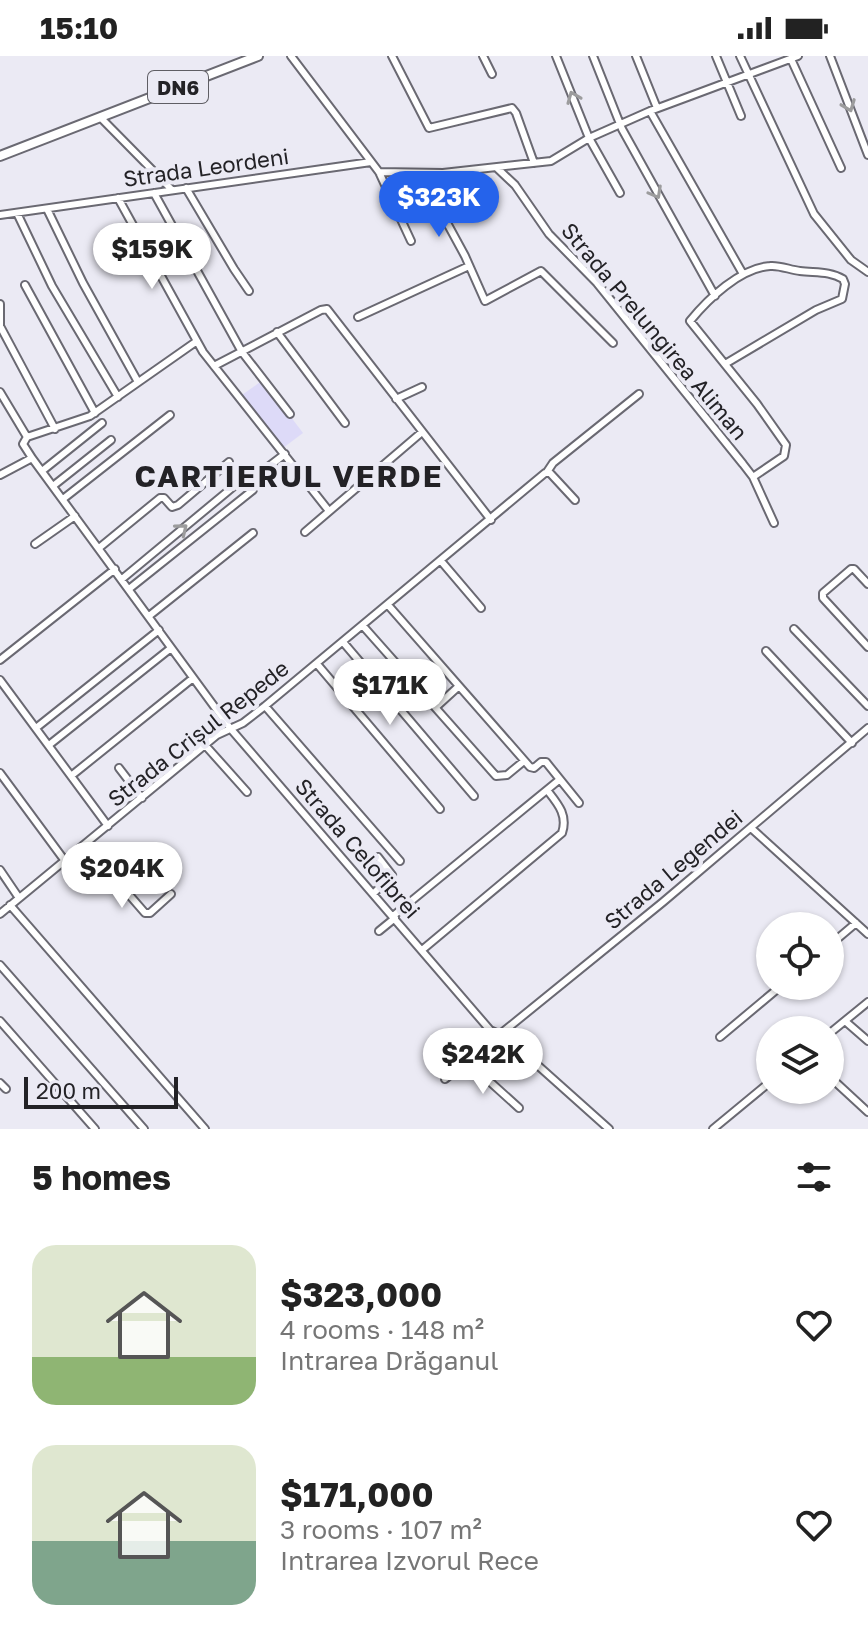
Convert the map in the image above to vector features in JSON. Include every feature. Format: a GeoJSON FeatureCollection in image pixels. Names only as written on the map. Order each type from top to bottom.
{"type":"FeatureCollection","features":[{"type":"Feature","properties":{"kind":"main road","name":"DN6"},"geometry":{"type":"LineString","coordinates":[[0,156],[258,56]]}},
{"type":"Feature","properties":{"kind":"street"},"geometry":{"type":"LineString","coordinates":[[291,56],[379,172],[411,241]]}},
{"type":"Feature","properties":{"kind":"street"},"geometry":{"type":"LineString","coordinates":[[392,56],[429,128],[512,108],[534,163]]}},
{"type":"Feature","properties":{"kind":"street"},"geometry":{"type":"LineString","coordinates":[[483,56],[492,74]]}},
{"type":"Feature","properties":{"kind":"street"},"geometry":{"type":"LineString","coordinates":[[556,56],[589,138],[620,193]]}},
{"type":"Feature","properties":{"kind":"street"},"geometry":{"type":"LineString","coordinates":[[593,56],[620,124],[715,296]]}},
{"type":"Feature","properties":{"kind":"street"},"geometry":{"type":"LineString","coordinates":[[636,56],[654,110],[743,274]]}},
{"type":"Feature","properties":{"kind":"street"},"geometry":{"type":"LineString","coordinates":[[716,56],[741,116]]}},
{"type":"Feature","properties":{"kind":"street"},"geometry":{"type":"LineString","coordinates":[[740,56],[808,203],[851,260],[868,272]]}},
{"type":"Feature","properties":{"kind":"street"},"geometry":{"type":"LineString","coordinates":[[767,56],[770,66]]}},
{"type":"Feature","properties":{"kind":"street"},"geometry":{"type":"LineString","coordinates":[[830,56],[868,155]]}},
{"type":"Feature","properties":{"kind":"street"},"geometry":{"type":"LineString","coordinates":[[379,172],[463,171],[556,159],[589,138],[620,124],[794,57],[841,168]]}},
{"type":"Feature","properties":{"kind":"street"},"geometry":{"type":"LineString","coordinates":[[100,117],[172,190]]}},
{"type":"Feature","properties":{"kind":"street","name":"Strada Leordeni"},"geometry":{"type":"LineString","coordinates":[[0,215],[371,162]]}},
{"type":"Feature","properties":{"kind":"street","name":"Strada Prelungirea Aliman"},"geometry":{"type":"LineString","coordinates":[[497,168],[515,185],[549,234],[597,283],[753,477],[774,523]]}},
{"type":"Feature","properties":{"kind":"street"},"geometry":{"type":"LineString","coordinates":[[463,171],[472,199]]}},
{"type":"Feature","properties":{"kind":"street"},"geometry":{"type":"LineString","coordinates":[[402,173],[434,199],[485,301],[541,271],[613,343]]}},
{"type":"Feature","properties":{"kind":"street"},"geometry":{"type":"LineString","coordinates":[[186,188],[249,291]]}},
{"type":"Feature","properties":{"kind":"street"},"geometry":{"type":"LineString","coordinates":[[154,193],[242,352],[290,414]]}},
{"type":"Feature","properties":{"kind":"street"},"geometry":{"type":"LineString","coordinates":[[118,198],[197,341],[329,511]]}},
{"type":"Feature","properties":{"kind":"street"},"geometry":{"type":"LineString","coordinates":[[47,209],[83,283],[138,382]]}},
{"type":"Feature","properties":{"kind":"street"},"geometry":{"type":"LineString","coordinates":[[17,213],[52,286],[118,397]]}},
{"type":"Feature","properties":{"kind":"street"},"geometry":{"type":"LineString","coordinates":[[358,317],[469,266]]}},
{"type":"Feature","properties":{"kind":"street"},"geometry":{"type":"LineString","coordinates":[[725,364],[816,310],[842,299],[845,290],[843,279],[832,274],[769,266],[743,274],[715,296],[690,323],[786,445],[784,456],[753,477]]}},
{"type":"Feature","properties":{"kind":"street"},"geometry":{"type":"LineString","coordinates":[[25,285],[95,413]]}},
{"type":"Feature","properties":{"kind":"street"},"geometry":{"type":"LineString","coordinates":[[0,304],[0,326],[55,429]]}},
{"type":"Feature","properties":{"kind":"street"},"geometry":{"type":"LineString","coordinates":[[214,366],[321,310],[330,312],[491,520]]}},
{"type":"Feature","properties":{"kind":"street"},"geometry":{"type":"LineString","coordinates":[[277,332],[345,423]]}},
{"type":"Feature","properties":{"kind":"street"},"geometry":{"type":"LineString","coordinates":[[27,437],[81,421],[197,341]]}},
{"type":"Feature","properties":{"kind":"street"},"geometry":{"type":"LineString","coordinates":[[396,399],[422,387]]}},
{"type":"Feature","properties":{"kind":"street","name":"Strada Celofibrei"},"geometry":{"type":"LineString","coordinates":[[0,392],[27,437],[23,444],[32,458],[230,728],[490,1030],[500,1035],[609,1129]]}},
{"type":"Feature","properties":{"kind":"street","name":"Strada Crișul Repede"},"geometry":{"type":"LineString","coordinates":[[0,914],[205,745],[243,723],[317,664],[639,394]]}},
{"type":"Feature","properties":{"kind":"street"},"geometry":{"type":"LineString","coordinates":[[63,499],[170,415]]}},
{"type":"Feature","properties":{"kind":"street"},"geometry":{"type":"LineString","coordinates":[[42,471],[102,423]]}},
{"type":"Feature","properties":{"kind":"street"},"geometry":{"type":"LineString","coordinates":[[305,532],[422,432]]}},
{"type":"Feature","properties":{"kind":"street"},"geometry":{"type":"LineString","coordinates":[[53,486],[111,440]]}},
{"type":"Feature","properties":{"kind":"street"},"geometry":{"type":"LineString","coordinates":[[122,579],[248,475],[268,467],[285,454]]}},
{"type":"Feature","properties":{"kind":"street"},"geometry":{"type":"LineString","coordinates":[[0,475],[32,458]]}},
{"type":"Feature","properties":{"kind":"street"},"geometry":{"type":"LineString","coordinates":[[99,548],[160,498],[172,507],[178,505],[229,462]]}},
{"type":"Feature","properties":{"kind":"street"},"geometry":{"type":"LineString","coordinates":[[547,472],[575,500]]}},
{"type":"Feature","properties":{"kind":"street"},"geometry":{"type":"LineString","coordinates":[[129,589],[253,490]]}},
{"type":"Feature","properties":{"kind":"street"},"geometry":{"type":"LineString","coordinates":[[35,544],[75,516]]}},
{"type":"Feature","properties":{"kind":"street"},"geometry":{"type":"LineString","coordinates":[[149,616],[253,533]]}},
{"type":"Feature","properties":{"kind":"street"},"geometry":{"type":"LineString","coordinates":[[441,561],[481,608]]}},
{"type":"Feature","properties":{"kind":"street"},"geometry":{"type":"LineString","coordinates":[[0,660],[115,569]]}},
{"type":"Feature","properties":{"kind":"street"},"geometry":{"type":"LineString","coordinates":[[868,584],[851,569],[823,593],[823,598],[868,647]]}},
{"type":"Feature","properties":{"kind":"street"},"geometry":{"type":"LineString","coordinates":[[388,605],[524,761],[532,768],[546,762],[579,803]]}},
{"type":"Feature","properties":{"kind":"street"},"geometry":{"type":"LineString","coordinates":[[363,626],[496,776],[507,775],[524,761]]}},
{"type":"Feature","properties":{"kind":"street"},"geometry":{"type":"LineString","coordinates":[[794,629],[868,706]]}},
{"type":"Feature","properties":{"kind":"street"},"geometry":{"type":"LineString","coordinates":[[36,728],[159,630]]}},
{"type":"Feature","properties":{"kind":"street"},"geometry":{"type":"LineString","coordinates":[[343,642],[474,796]]}},
{"type":"Feature","properties":{"kind":"street"},"geometry":{"type":"LineString","coordinates":[[49,745],[171,648]]}},
{"type":"Feature","properties":{"kind":"street"},"geometry":{"type":"LineString","coordinates":[[766,651],[852,743]]}},
{"type":"Feature","properties":{"kind":"street"},"geometry":{"type":"LineString","coordinates":[[317,664],[440,809]]}},
{"type":"Feature","properties":{"kind":"street"},"geometry":{"type":"LineString","coordinates":[[71,776],[193,678]]}},
{"type":"Feature","properties":{"kind":"street"},"geometry":{"type":"LineString","coordinates":[[0,680],[108,826]]}},
{"type":"Feature","properties":{"kind":"street"},"geometry":{"type":"LineString","coordinates":[[436,707],[459,686]]}},
{"type":"Feature","properties":{"kind":"street"},"geometry":{"type":"LineString","coordinates":[[265,706],[400,861]]}},
{"type":"Feature","properties":{"kind":"street","name":"Strada Legendei"},"geometry":{"type":"LineString","coordinates":[[445,1079],[868,728]]}},
{"type":"Feature","properties":{"kind":"street"},"geometry":{"type":"LineString","coordinates":[[205,745],[247,792]]}},
{"type":"Feature","properties":{"kind":"street"},"geometry":{"type":"LineString","coordinates":[[119,768],[142,798]]}},
{"type":"Feature","properties":{"kind":"street"},"geometry":{"type":"LineString","coordinates":[[0,773],[65,861]]}},
{"type":"Feature","properties":{"kind":"street"},"geometry":{"type":"LineString","coordinates":[[379,931],[559,780]]}},
{"type":"Feature","properties":{"kind":"street"},"geometry":{"type":"LineString","coordinates":[[422,950],[562,833],[563,812],[547,790]]}},
{"type":"Feature","properties":{"kind":"street"},"geometry":{"type":"LineString","coordinates":[[751,828],[868,934]]}},
{"type":"Feature","properties":{"kind":"street"},"geometry":{"type":"LineString","coordinates":[[85,844],[148,913],[171,894]]}},
{"type":"Feature","properties":{"kind":"street"},"geometry":{"type":"LineString","coordinates":[[374,893],[392,875],[378,857]]}},
{"type":"Feature","properties":{"kind":"street"},"geometry":{"type":"LineString","coordinates":[[116,881],[141,859]]}},
{"type":"Feature","properties":{"kind":"street"},"geometry":{"type":"LineString","coordinates":[[0,870],[19,898]]}},
{"type":"Feature","properties":{"kind":"street"},"geometry":{"type":"LineString","coordinates":[[10,905],[205,1129]]}},
{"type":"Feature","properties":{"kind":"street"},"geometry":{"type":"LineString","coordinates":[[844,933],[856,923]]}},
{"type":"Feature","properties":{"kind":"street"},"geometry":{"type":"LineString","coordinates":[[0,965],[144,1129]]}},
{"type":"Feature","properties":{"kind":"street"},"geometry":{"type":"LineString","coordinates":[[720,1037],[764,1000]]}},
{"type":"Feature","properties":{"kind":"street"},"geometry":{"type":"LineString","coordinates":[[868,1002],[845,1021],[868,1041]]}},
{"type":"Feature","properties":{"kind":"street"},"geometry":{"type":"LineString","coordinates":[[0,1021],[95,1129]]}},
{"type":"Feature","properties":{"kind":"street"},"geometry":{"type":"LineString","coordinates":[[467,1061],[519,1108]]}},
{"type":"Feature","properties":{"kind":"street"},"geometry":{"type":"LineString","coordinates":[[0,1083],[6,1089]]}},
{"type":"Feature","properties":{"kind":"street"},"geometry":{"type":"LineString","coordinates":[[844,1090],[868,1112]]}},
{"type":"Feature","properties":{"kind":"street"},"geometry":{"type":"LineString","coordinates":[[719,1127],[756,1094]]}},
{"type":"Feature","properties":{"kind":"shaded area"},"geometry":{"type":"Polygon","coordinates":[[[263,380],[303,433],[283,448],[242,395],[263,380]]]}},
{"type":"Feature","properties":{"kind":"district","name":"CARTIERUL VERDE"},"geometry":{"type":"Point","coordinates":[289,476]}}]}
